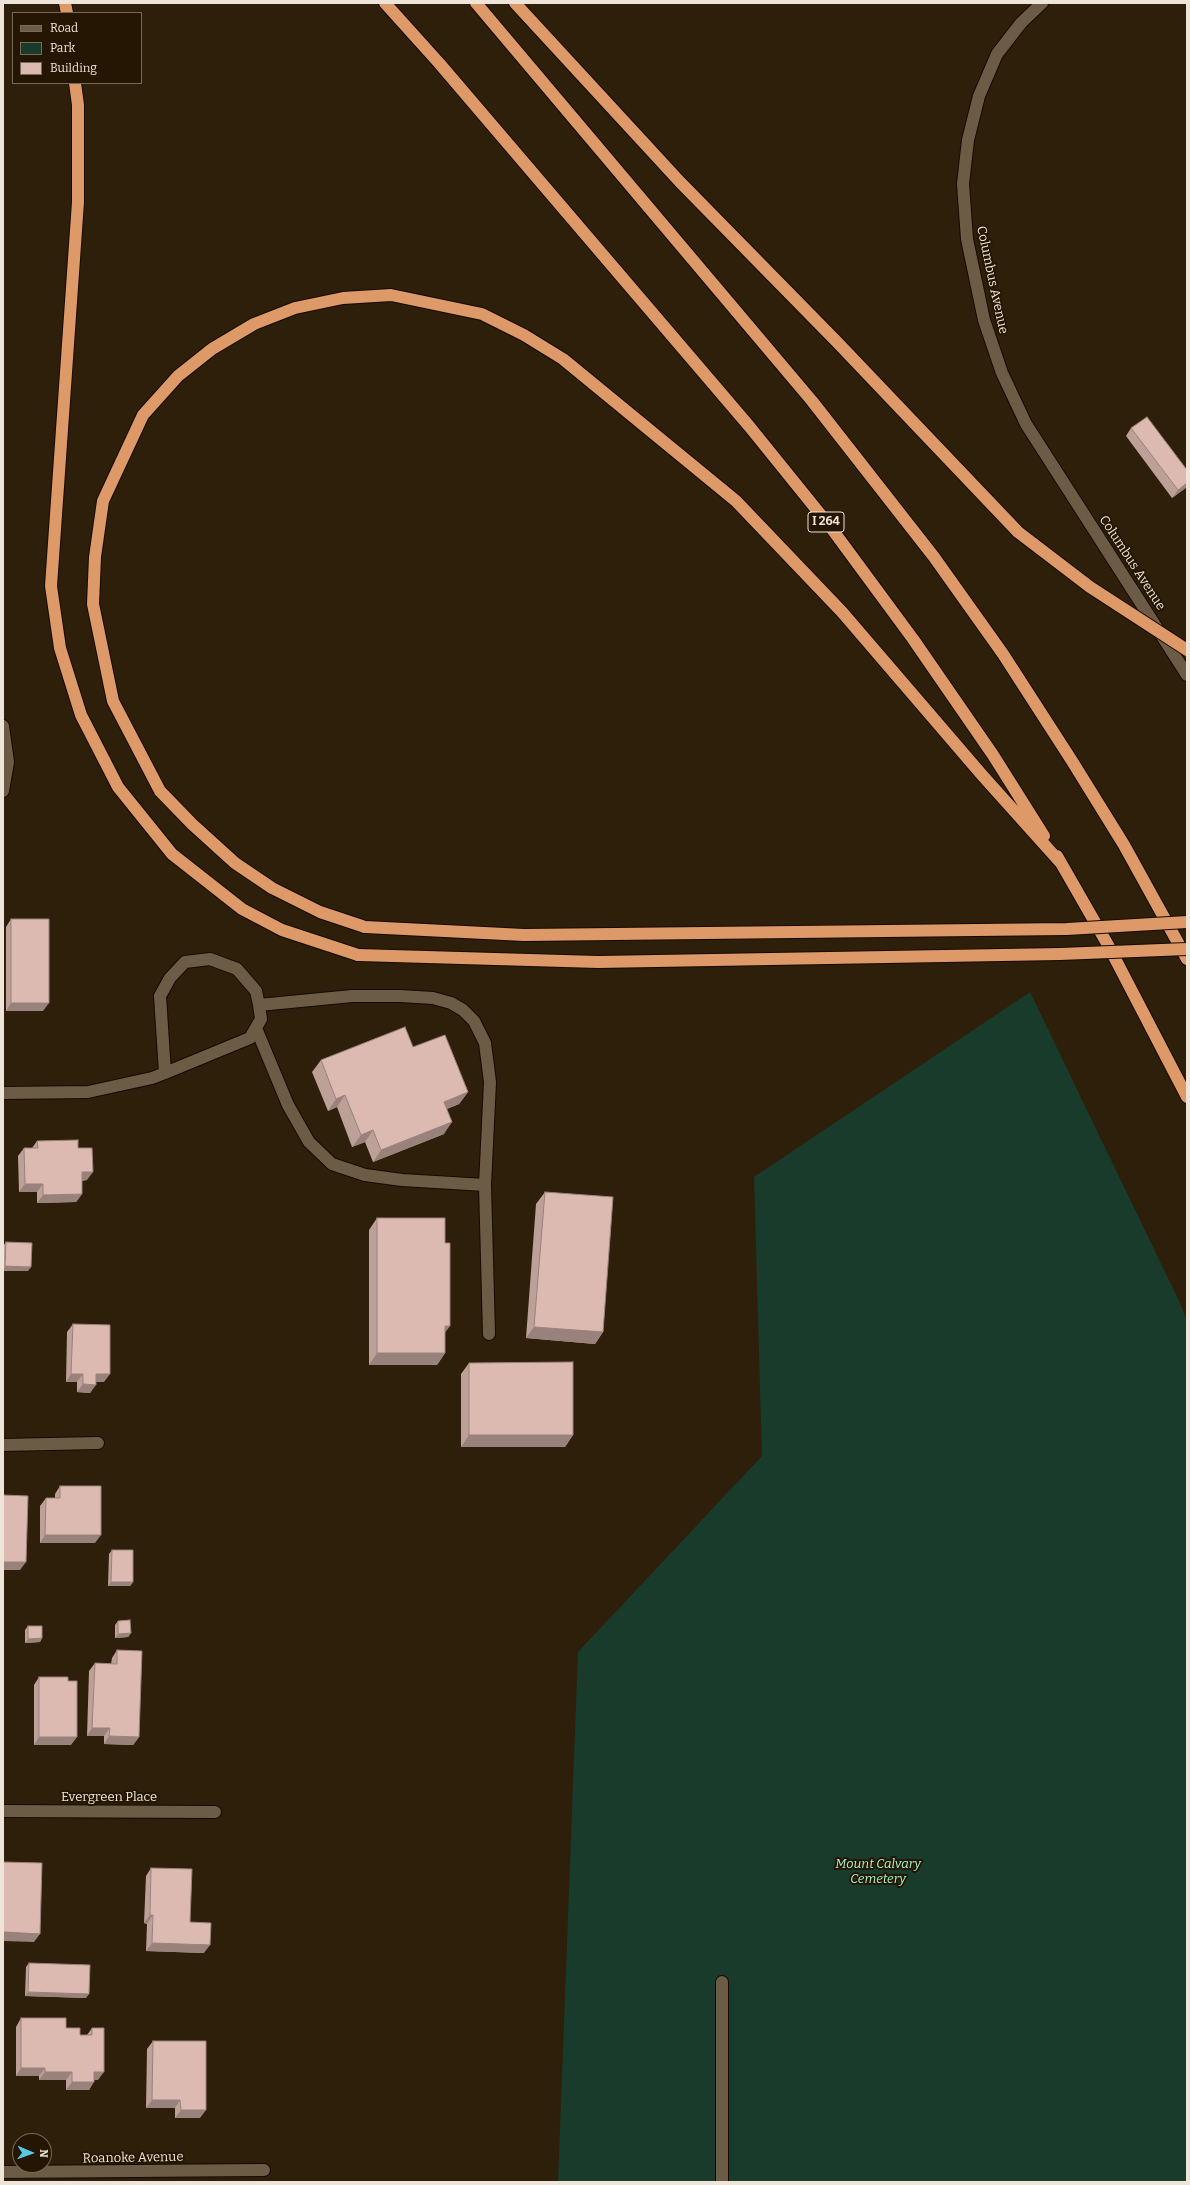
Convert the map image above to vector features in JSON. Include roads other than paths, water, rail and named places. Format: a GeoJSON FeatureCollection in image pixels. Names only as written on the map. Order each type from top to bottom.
{"type":"FeatureCollection","features":[{"type":"Feature","properties":{"kind":"highway","name":"I 264"},"geometry":{"type":"LineString","coordinates":[[385,3],[439,62],[744,420],[829,525],[913,639],[989,748],[1060,862],[1108,945],[1187,1097]]}},
{"type":"Feature","properties":{"kind":"highway"},"geometry":{"type":"LineString","coordinates":[[476,3],[812,401],[934,557],[1003,654],[1072,761],[1124,846],[1187,959]]}},
{"type":"Feature","properties":{"kind":"highway"},"geometry":{"type":"LineString","coordinates":[[515,3],[680,182],[837,342],[1018,532],[1090,586],[1187,650]]}},
{"type":"Feature","properties":{"kind":"highway"},"geometry":{"type":"LineString","coordinates":[[76,84],[78,105],[78,202],[51,586],[60,648],[78,708],[118,787],[172,854],[242,909],[282,930],[358,956],[598,962],[1060,954],[1187,949]]}},
{"type":"Feature","properties":{"kind":"highway"},"geometry":{"type":"LineString","coordinates":[[1060,862],[982,776],[842,612],[736,501],[563,359],[524,335],[482,314],[390,295],[343,298],[294,308],[254,324],[218,345],[178,376],[143,415],[103,501],[95,556],[93,604],[113,701],[160,791],[192,824],[235,863],[272,888],[320,912],[365,927],[524,935],[1060,929],[1187,922]]}},
{"type":"Feature","properties":{"kind":"street","name":"Columbus Avenue"},"geometry":{"type":"LineString","coordinates":[[1042,3],[1021,23],[996,54],[979,96],[968,140],[963,184],[967,239],[984,320],[1002,373],[1026,424],[1187,674]]}},
{"type":"Feature","properties":{"kind":"street"},"geometry":{"type":"LineString","coordinates":[[3,726],[8,762],[3,791]]}},
{"type":"Feature","properties":{"kind":"street"},"geometry":{"type":"LineString","coordinates":[[3,1093],[88,1092],[152,1078],[165,1073],[250,1038],[261,1019],[259,1005],[256,991],[237,969],[210,959],[185,962],[170,978],[160,996],[165,1073]]}},
{"type":"Feature","properties":{"kind":"street"},"geometry":{"type":"LineString","coordinates":[[259,1005],[352,996],[433,998],[451,1003],[463,1010],[474,1021],[485,1044],[490,1082],[485,1184],[489,1334]]}},
{"type":"Feature","properties":{"kind":"street"},"geometry":{"type":"LineString","coordinates":[[256,1028],[288,1105],[309,1142],[332,1164],[365,1175],[380,1177],[485,1184]]}},
{"type":"Feature","properties":{"kind":"street"},"geometry":{"type":"LineString","coordinates":[[3,1445],[98,1443]]}},
{"type":"Feature","properties":{"kind":"street","name":"Evergreen Place"},"geometry":{"type":"LineString","coordinates":[[3,1811],[215,1812]]}},
{"type":"Feature","properties":{"kind":"street"},"geometry":{"type":"LineString","coordinates":[[722,1982],[722,2182]]}},
{"type":"Feature","properties":{"kind":"street","name":"Roanoke Avenue"},"geometry":{"type":"LineString","coordinates":[[3,2172],[264,2170]]}},
{"type":"Feature","properties":{"kind":"park label","name":"Mount Calvary Cemetery"},"geometry":{"type":"Point","coordinates":[878,1872]}}]}
